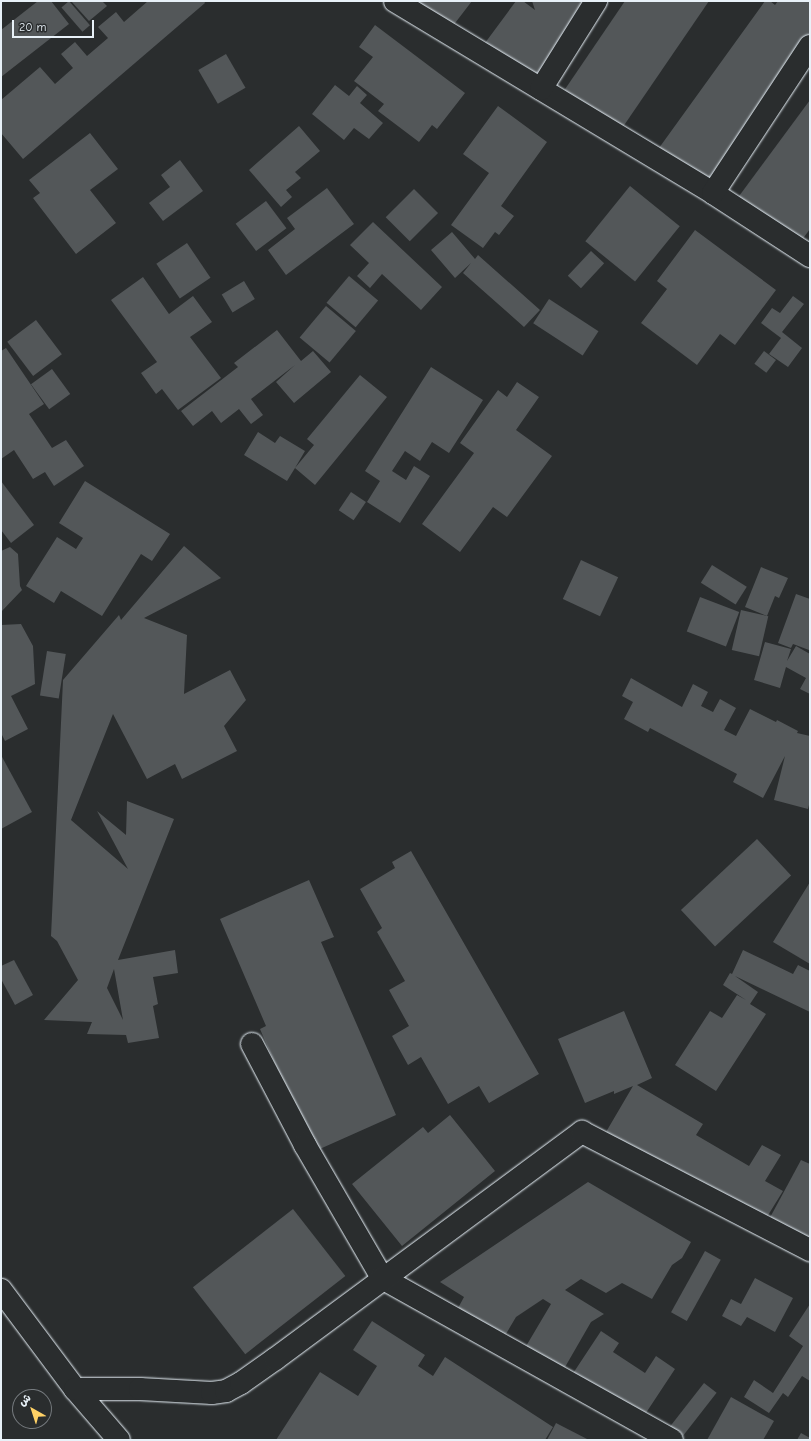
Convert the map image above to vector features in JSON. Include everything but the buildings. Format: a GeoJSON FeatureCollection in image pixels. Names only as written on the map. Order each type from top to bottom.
{"type":"FeatureCollection","features":[{"type":"Feature","properties":{"kind":"street"},"geometry":{"type":"LineString","coordinates":[[395,1],[713,193],[810,256]]}},
{"type":"Feature","properties":{"kind":"street"},"geometry":{"type":"LineString","coordinates":[[541,89],[596,1]]}},
{"type":"Feature","properties":{"kind":"street"},"geometry":{"type":"LineString","coordinates":[[713,193],[810,46]]}},
{"type":"Feature","properties":{"kind":"street"},"geometry":{"type":"LineString","coordinates":[[252,1044],[305,1145],[382,1278],[672,1440]]}},
{"type":"Feature","properties":{"kind":"street"},"geometry":{"type":"LineString","coordinates":[[75,1389],[140,1389],[212,1393],[226,1391],[241,1383],[275,1359],[382,1278],[582,1132],[810,1250]]}},
{"type":"Feature","properties":{"kind":"street"},"geometry":{"type":"LineString","coordinates":[[1,1290],[75,1389],[119,1440]]}}]}
